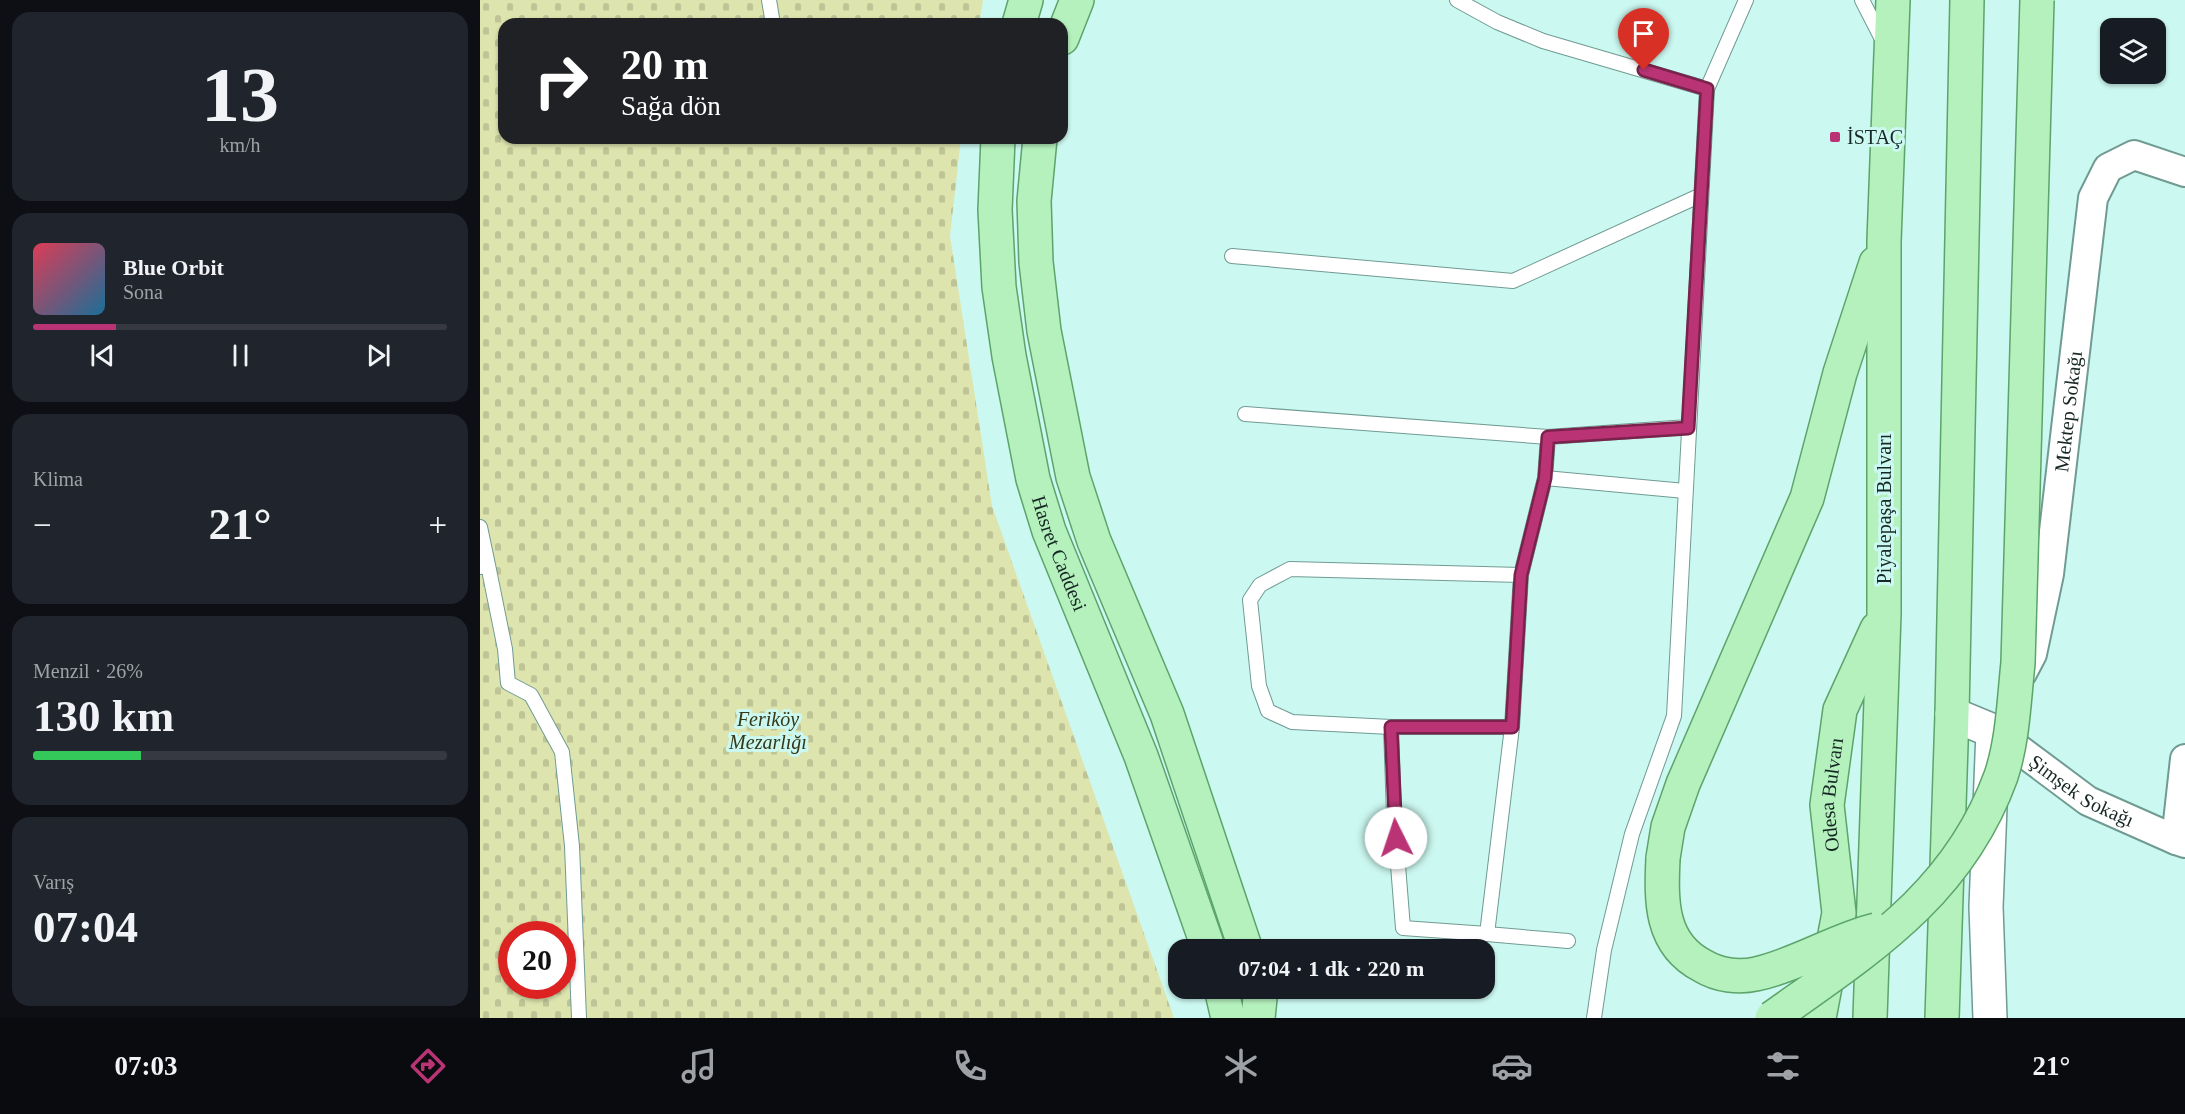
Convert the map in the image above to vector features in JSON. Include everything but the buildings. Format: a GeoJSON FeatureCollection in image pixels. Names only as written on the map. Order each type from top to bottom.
{"type":"FeatureCollection","features":[{"type":"Feature","properties":{"kind":"main road"},"geometry":{"type":"LineString","coordinates":[[1021,18],[1026,0]]}},
{"type":"Feature","properties":{"kind":"main road"},"geometry":{"type":"LineString","coordinates":[[1068,23],[1077,0]]}},
{"type":"Feature","properties":{"kind":"main road","name":"Piyalepaşa Bulvarı"},"geometry":{"type":"LineString","coordinates":[[1870,1018],[1884,614],[1884,241],[1893,0]]}},
{"type":"Feature","properties":{"kind":"main road"},"geometry":{"type":"LineString","coordinates":[[1942,1018],[1952,714],[1966,0]]}},
{"type":"Feature","properties":{"kind":"main road"},"geometry":{"type":"LineString","coordinates":[[1772,1018],[1898,924],[1934,890],[1975,834],[2001,775],[2012,724],[2018,663],[2037,0]]}},
{"type":"Feature","properties":{"kind":"main road","name":"Hasret Caddesi"},"geometry":{"type":"LineString","coordinates":[[998,144],[994,210],[999,287],[1009,356],[1034,479],[1049,531],[1141,756],[1205,939]]}},
{"type":"Feature","properties":{"kind":"main road","name":"Hasret Caddesi"},"geometry":{"type":"LineString","coordinates":[[1039,144],[1034,201],[1036,262],[1044,331],[1073,477],[1094,542],[1167,714],[1242,939]]}},
{"type":"Feature","properties":{"kind":"main road"},"geometry":{"type":"LineString","coordinates":[[1884,241],[1844,362],[1807,498],[1683,784],[1668,828],[1663,858],[1663,910],[1669,932],[1686,955],[1710,970],[1729,975],[1753,975],[1870,931],[1898,924]]}},
{"type":"Feature","properties":{"kind":"main road","name":"Odesa Bulvarı"},"geometry":{"type":"LineString","coordinates":[[1819,1018],[1839,913],[1827,805],[1840,710],[1884,614]]}},
{"type":"Feature","properties":{"kind":"main road"},"geometry":{"type":"LineString","coordinates":[[1944,974],[1954,1018]]}},
{"type":"Feature","properties":{"kind":"main road"},"geometry":{"type":"LineString","coordinates":[[1224,999],[1228,1018]]}},
{"type":"Feature","properties":{"kind":"street","name":"Mektep Sokağı"},"geometry":{"type":"LineString","coordinates":[[1993,731],[2032,654],[2049,574],[2093,198],[2108,168],[2134,155],[2185,172]]}},
{"type":"Feature","properties":{"kind":"street"},"geometry":{"type":"LineString","coordinates":[[1952,714],[1993,731],[1986,907],[1990,1018]]}},
{"type":"Feature","properties":{"kind":"street","name":"Şimşek Sokağı"},"geometry":{"type":"LineString","coordinates":[[1993,731],[2088,801],[2181,841]]}},
{"type":"Feature","properties":{"kind":"street"},"geometry":{"type":"LineString","coordinates":[[2181,841],[2185,759]]}},
{"type":"Feature","properties":{"kind":"lane"},"geometry":{"type":"LineString","coordinates":[[769,0],[772,18]]}},
{"type":"Feature","properties":{"kind":"lane"},"geometry":{"type":"LineString","coordinates":[[1457,0],[1497,22],[1543,41],[1707,89]]}},
{"type":"Feature","properties":{"kind":"lane"},"geometry":{"type":"LineString","coordinates":[[1594,1018],[1604,950],[1632,834],[1674,716],[1707,89],[1746,0]]}},
{"type":"Feature","properties":{"kind":"lane"},"geometry":{"type":"LineString","coordinates":[[1862,0],[1890,54]]}},
{"type":"Feature","properties":{"kind":"lane"},"geometry":{"type":"LineString","coordinates":[[1232,256],[1513,280],[1701,195]]}},
{"type":"Feature","properties":{"kind":"lane"},"geometry":{"type":"LineString","coordinates":[[1245,414],[1548,437],[1688,428]]}},
{"type":"Feature","properties":{"kind":"lane"},"geometry":{"type":"LineString","coordinates":[[1487,934],[1512,727],[1521,575],[1545,478],[1548,437]]}},
{"type":"Feature","properties":{"kind":"lane"},"geometry":{"type":"LineString","coordinates":[[1545,478],[1685,491]]}},
{"type":"Feature","properties":{"kind":"lane"},"geometry":{"type":"LineString","coordinates":[[480,527],[484,566],[505,649],[508,683],[531,695],[562,752],[572,846],[579,1018]]}},
{"type":"Feature","properties":{"kind":"lane"},"geometry":{"type":"LineString","coordinates":[[1512,727],[1391,727],[1292,722],[1268,711],[1258,686],[1250,600],[1260,585],[1290,569],[1521,575]]}},
{"type":"Feature","properties":{"kind":"lane"},"geometry":{"type":"LineString","coordinates":[[1391,727],[1394,815],[1403,928],[1568,941]]}},
{"type":"Feature","properties":{"kind":"green space","name":"Feriköy Mezarlığı"},"geometry":{"type":"Polygon","coordinates":[[[480,0],[983,0],[980,18],[498,18],[498,144],[960,144],[950,236],[992,506],[1174,1018],[480,1018],[480,0]]]}},
{"type":"Feature","properties":{"kind":"place","name":"İSTAÇ"},"geometry":{"type":"Point","coordinates":[1835,137]}},
{"type":"Feature","properties":{"kind":"route"},"geometry":{"type":"LineString","coordinates":[[1396,838],[1391,727],[1512,727],[1521,575],[1545,478],[1548,437],[1688,428],[1707,89],[1644,70]]}}]}
